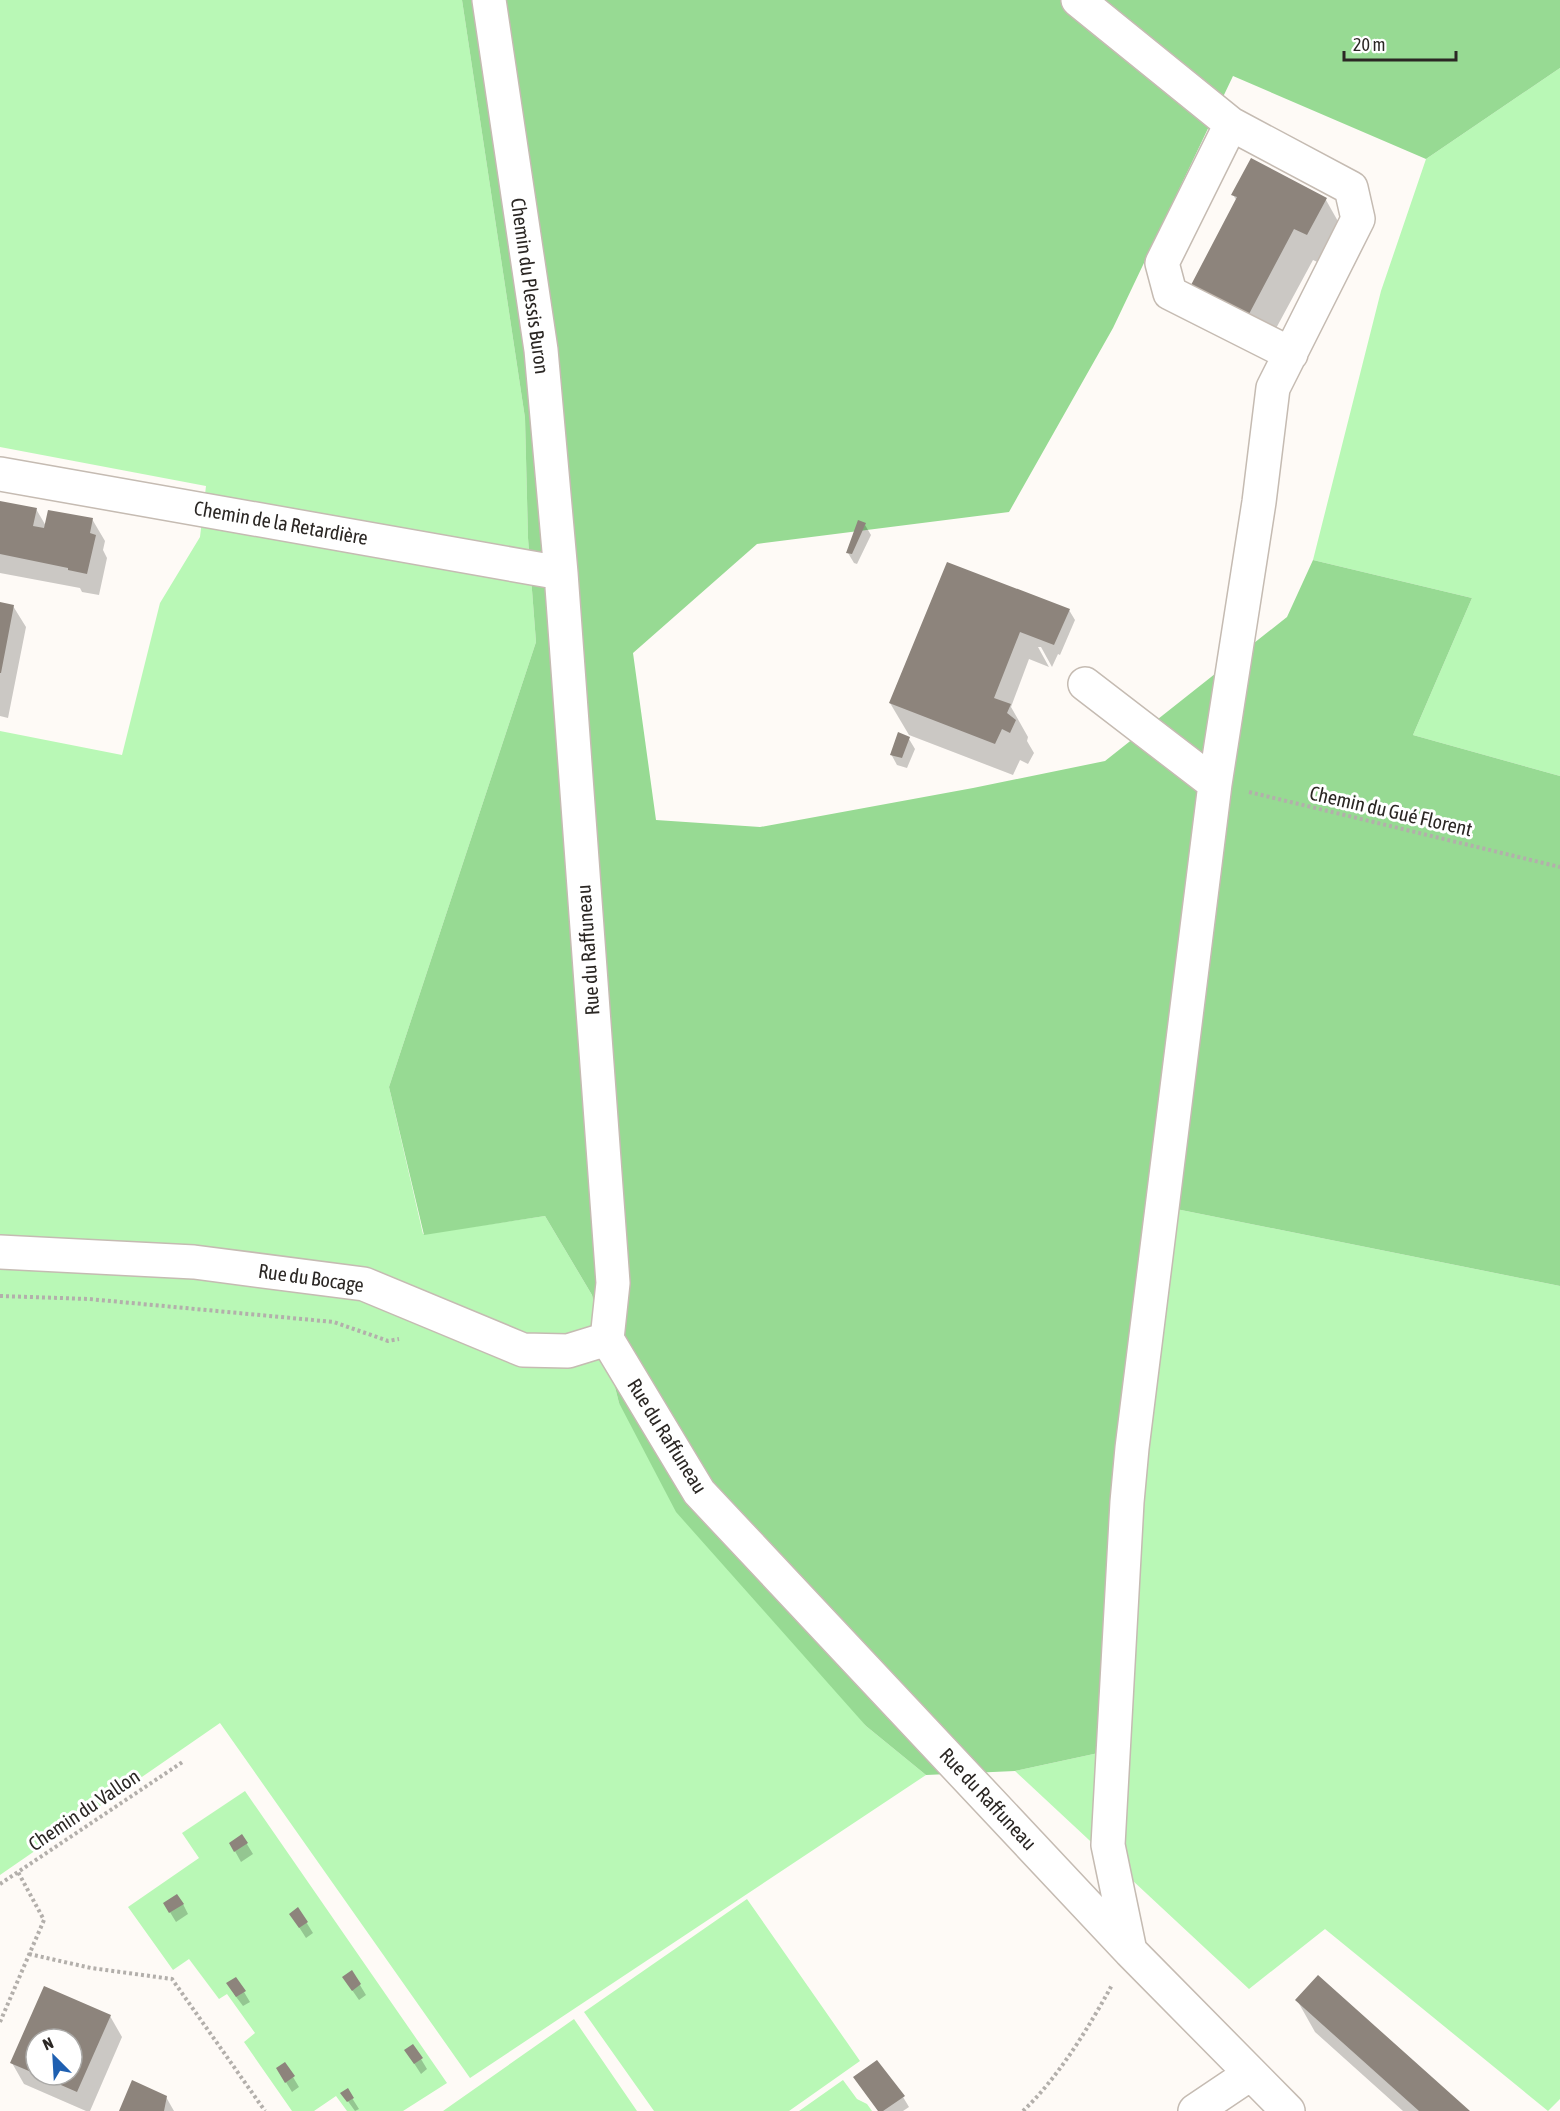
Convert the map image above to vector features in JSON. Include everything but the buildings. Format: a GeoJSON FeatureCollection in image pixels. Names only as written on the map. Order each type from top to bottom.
{"type":"FeatureCollection","features":[{"type":"Feature","properties":{"kind":"street","name":"Chemin du Plessis Buron"},"geometry":{"type":"LineString","coordinates":[[489,0],[541,350],[561,573]]}},
{"type":"Feature","properties":{"kind":"street"},"geometry":{"type":"LineString","coordinates":[[1078,0],[1232,124],[1351,188],[1358,219],[1273,388],[1259,502],[1215,784],[1127,1502],[1108,1845],[1130,1951]]}},
{"type":"Feature","properties":{"kind":"street"},"geometry":{"type":"LineString","coordinates":[[1232,124],[1162,264],[1170,293],[1291,354]]}},
{"type":"Feature","properties":{"kind":"street","name":"Chemin de la Retardière"},"geometry":{"type":"LineString","coordinates":[[0,474],[561,573]]}},
{"type":"Feature","properties":{"kind":"street","name":"Rue du Raffuneau"},"geometry":{"type":"LineString","coordinates":[[561,573],[613,1283],[608,1339],[699,1492],[1130,1951],[1288,2111]]}},
{"type":"Feature","properties":{"kind":"street"},"geometry":{"type":"LineString","coordinates":[[1085,684],[1215,784]]}},
{"type":"Feature","properties":{"kind":"street","name":"Rue du Bocage"},"geometry":{"type":"LineString","coordinates":[[0,1252],[194,1262],[364,1284],[523,1350],[568,1351],[608,1339]]}},
{"type":"Feature","properties":{"kind":"street"},"geometry":{"type":"LineString","coordinates":[[1195,2111],[1250,2074]]}},
{"type":"Feature","properties":{"kind":"path","name":"Chemin du Gué Florent"},"geometry":{"type":"LineString","coordinates":[[1215,784],[1560,867]]}},
{"type":"Feature","properties":{"kind":"path"},"geometry":{"type":"LineString","coordinates":[[0,1296],[89,1299],[334,1322],[388,1341],[408,1337]]}},
{"type":"Feature","properties":{"kind":"path","name":"Chemin du Vallon"},"geometry":{"type":"LineString","coordinates":[[0,1884],[184,1761]]}},
{"type":"Feature","properties":{"kind":"path"},"geometry":{"type":"LineString","coordinates":[[0,2022],[44,1920],[18,1872]]}},
{"type":"Feature","properties":{"kind":"path"},"geometry":{"type":"LineString","coordinates":[[1023,2111],[1041,2094],[1097,2013],[1130,1951]]}},
{"type":"Feature","properties":{"kind":"path"},"geometry":{"type":"LineString","coordinates":[[29,1954],[91,1968],[172,1979],[265,2111]]}},
{"type":"Feature","properties":{"kind":"green space"},"geometry":{"type":"Polygon","coordinates":[[[0,0],[462,0],[525,418],[528,538],[536,642],[389,1087],[423,1234],[545,1216],[592,1295],[619,1403],[866,1726],[926,1775],[470,2078],[220,1723],[0,1875],[0,731],[122,755],[160,603],[200,537],[206,486],[0,447],[0,0]]]}},
{"type":"Feature","properties":{"kind":"green space"},"geometry":{"type":"Polygon","coordinates":[[[462,0],[1560,0],[1560,68],[1426,159],[1233,76],[1113,328],[1009,512],[757,544],[633,653],[656,820],[760,827],[1105,761],[1287,617],[1313,560],[1472,598],[1413,735],[1560,776],[1560,1286],[1171,1208],[1103,1752],[1015,1771],[926,1775],[866,1726],[676,1512],[619,1403],[592,1295],[545,1216],[424,1235],[389,1087],[536,642],[528,538],[525,418],[462,0]]]}},
{"type":"Feature","properties":{"kind":"green space"},"geometry":{"type":"Polygon","coordinates":[[[1560,68],[1560,776],[1413,735],[1472,598],[1313,560],[1381,291],[1426,159],[1560,68]]]}},
{"type":"Feature","properties":{"kind":"green space"},"geometry":{"type":"Polygon","coordinates":[[[1171,1208],[1560,1286],[1560,2099],[1548,2111],[1325,1929],[1249,1989],[1015,1771],[1103,1752],[1171,1208]]]}},
{"type":"Feature","properties":{"kind":"green space"},"geometry":{"type":"Polygon","coordinates":[[[245,1791],[447,2083],[403,2111],[347,2111],[336,2096],[314,2111],[292,2111],[244,2042],[255,2033],[227,1994],[219,1999],[189,1959],[173,1970],[128,1907],[199,1858],[182,1833],[245,1791]]]}},
{"type":"Feature","properties":{"kind":"green space"},"geometry":{"type":"Polygon","coordinates":[[[747,1899],[860,2061],[789,2111],[654,2111],[584,2012],[747,1899]]]}},
{"type":"Feature","properties":{"kind":"green space"},"geometry":{"type":"Polygon","coordinates":[[[574,2019],[637,2111],[443,2111],[574,2019]]]}},
{"type":"Feature","properties":{"kind":"green space"},"geometry":{"type":"Polygon","coordinates":[[[843,2080],[857,2099],[867,2104],[872,2111],[799,2111],[843,2080]]]}}]}
